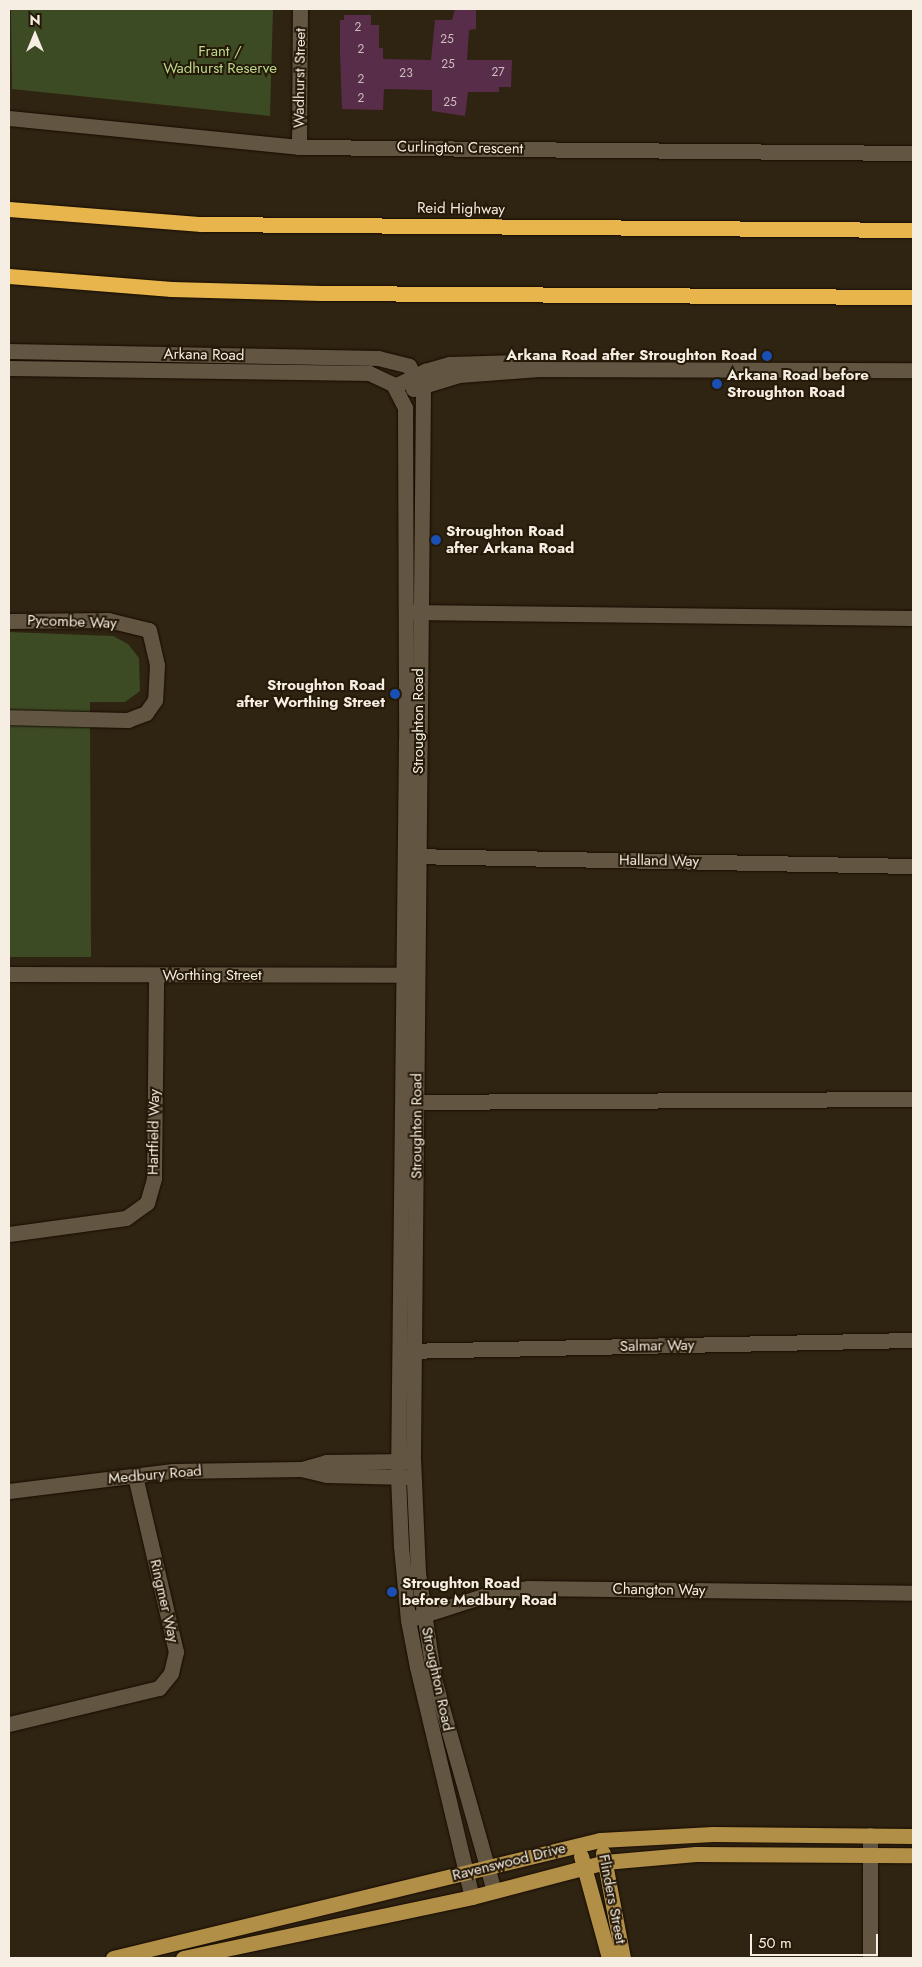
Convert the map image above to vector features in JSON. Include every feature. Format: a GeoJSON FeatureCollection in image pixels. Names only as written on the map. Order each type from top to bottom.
{"type":"FeatureCollection","features":[{"type":"Feature","properties":{"kind":"highway","name":"Reid Highway"},"geometry":{"type":"LineString","coordinates":[[9,209],[201,224],[913,230]]}},
{"type":"Feature","properties":{"kind":"highway"},"geometry":{"type":"LineString","coordinates":[[9,276],[171,289],[321,293],[913,297]]}},
{"type":"Feature","properties":{"kind":"main road","name":"Ravenswood Drive"},"geometry":{"type":"LineString","coordinates":[[113,1958],[600,1840],[661,1835],[913,1836]]}},
{"type":"Feature","properties":{"kind":"main road","name":"Flinders Street"},"geometry":{"type":"LineString","coordinates":[[600,1840],[623,1958]]}},
{"type":"Feature","properties":{"kind":"main road","name":"Flinders Street"},"geometry":{"type":"LineString","coordinates":[[577,1846],[609,1958]]}},
{"type":"Feature","properties":{"kind":"main road","name":"Ravenswood Drive"},"geometry":{"type":"LineString","coordinates":[[183,1958],[494,1892],[584,1866],[605,1862],[696,1854],[913,1855]]}},
{"type":"Feature","properties":{"kind":"street","name":"Wadhurst Street"},"geometry":{"type":"LineString","coordinates":[[299,147],[300,9]]}},
{"type":"Feature","properties":{"kind":"street","name":"Curlington Crescent"},"geometry":{"type":"LineString","coordinates":[[9,118],[299,147],[913,153]]}},
{"type":"Feature","properties":{"kind":"street","name":"Arkana Road"},"geometry":{"type":"LineString","coordinates":[[9,351],[378,358],[398,361],[409,366],[418,380]]}},
{"type":"Feature","properties":{"kind":"street"},"geometry":{"type":"LineString","coordinates":[[398,390],[442,366],[474,363],[519,362],[538,369],[913,370]]}},
{"type":"Feature","properties":{"kind":"street","name":"Arkana Road"},"geometry":{"type":"LineString","coordinates":[[9,368],[369,373],[398,390]]}},
{"type":"Feature","properties":{"kind":"street","name":"Stroughton Road"},"geometry":{"type":"LineString","coordinates":[[418,380],[424,404],[413,612],[404,856],[409,975],[418,1102],[408,1351],[406,1461],[398,1477],[408,1620],[472,1897]]}},
{"type":"Feature","properties":{"kind":"street","name":"Stroughton Road"},"geometry":{"type":"LineString","coordinates":[[398,390],[405,408],[420,857],[409,975],[402,1102],[408,1351]]}},
{"type":"Feature","properties":{"kind":"street"},"geometry":{"type":"LineString","coordinates":[[413,612],[913,618]]}},
{"type":"Feature","properties":{"kind":"street","name":"Pycombe Way"},"geometry":{"type":"LineString","coordinates":[[9,621],[108,620],[149,630],[157,665],[155,700],[146,713],[128,720],[9,717]]}},
{"type":"Feature","properties":{"kind":"street","name":"Halland Way"},"geometry":{"type":"LineString","coordinates":[[404,856],[913,866]]}},
{"type":"Feature","properties":{"kind":"street","name":"Worthing Street"},"geometry":{"type":"LineString","coordinates":[[9,974],[156,976],[409,975]]}},
{"type":"Feature","properties":{"kind":"street","name":"Hartfield Way"},"geometry":{"type":"LineString","coordinates":[[9,1234],[126,1218],[147,1203],[154,1178],[156,976]]}},
{"type":"Feature","properties":{"kind":"street"},"geometry":{"type":"LineString","coordinates":[[402,1102],[913,1099]]}},
{"type":"Feature","properties":{"kind":"street","name":"Salmar Way"},"geometry":{"type":"LineString","coordinates":[[408,1351],[913,1340]]}},
{"type":"Feature","properties":{"kind":"street","name":"Stroughton Road"},"geometry":{"type":"LineString","coordinates":[[406,1461],[414,1477],[418,1573],[434,1679],[494,1892]]}},
{"type":"Feature","properties":{"kind":"street","name":"Medbury Road"},"geometry":{"type":"LineString","coordinates":[[9,1491],[173,1472],[301,1469],[326,1462],[406,1461]]}},
{"type":"Feature","properties":{"kind":"street","name":"Medbury Road"},"geometry":{"type":"LineString","coordinates":[[301,1469],[327,1475],[414,1477]]}},
{"type":"Feature","properties":{"kind":"street","name":"Ringmer Way"},"geometry":{"type":"LineString","coordinates":[[9,1724],[159,1688],[171,1673],[176,1652],[134,1476]]}},
{"type":"Feature","properties":{"kind":"street","name":"Changton Way"},"geometry":{"type":"LineString","coordinates":[[408,1620],[483,1596],[528,1588],[913,1592]]}},
{"type":"Feature","properties":{"kind":"street"},"geometry":{"type":"LineString","coordinates":[[870,1835],[870,1958]]}},
{"type":"Feature","properties":{"kind":"green space","name":"Frant / Wadhurst Reserve"},"geometry":{"type":"Polygon","coordinates":[[[11,9],[273,9],[270,116],[12,89],[11,9]]]}},
{"type":"Feature","properties":{"kind":"green space"},"geometry":{"type":"Polygon","coordinates":[[[9,632],[113,636],[128,644],[139,658],[140,691],[125,702],[90,702],[91,957],[9,957],[9,632]]]}},
{"type":"Feature","properties":{"kind":"building"},"geometry":{"type":"Polygon","coordinates":[[[455,9],[476,9],[476,29],[469,30],[467,60],[512,60],[511,87],[499,87],[499,92],[468,92],[465,116],[432,111],[432,90],[384,89],[383,110],[342,109],[340,20],[344,20],[344,15],[371,15],[371,25],[379,25],[379,48],[383,48],[383,59],[431,60],[435,20],[452,20],[455,9]]]}},
{"type":"Feature","properties":{"kind":"place","name":"Arkana Road after Stroughton Road"},"geometry":{"type":"Point","coordinates":[767,356]}},
{"type":"Feature","properties":{"kind":"place","name":"Arkana Road before Stroughton Road"},"geometry":{"type":"Point","coordinates":[717,384]}},
{"type":"Feature","properties":{"kind":"place","name":"Stroughton Road after Arkana Road"},"geometry":{"type":"Point","coordinates":[436,540]}},
{"type":"Feature","properties":{"kind":"place","name":"Stroughton Road after Worthing Street"},"geometry":{"type":"Point","coordinates":[395,694]}},
{"type":"Feature","properties":{"kind":"place","name":"Stroughton Road before Medbury Road"},"geometry":{"type":"Point","coordinates":[392,1592]}}]}
